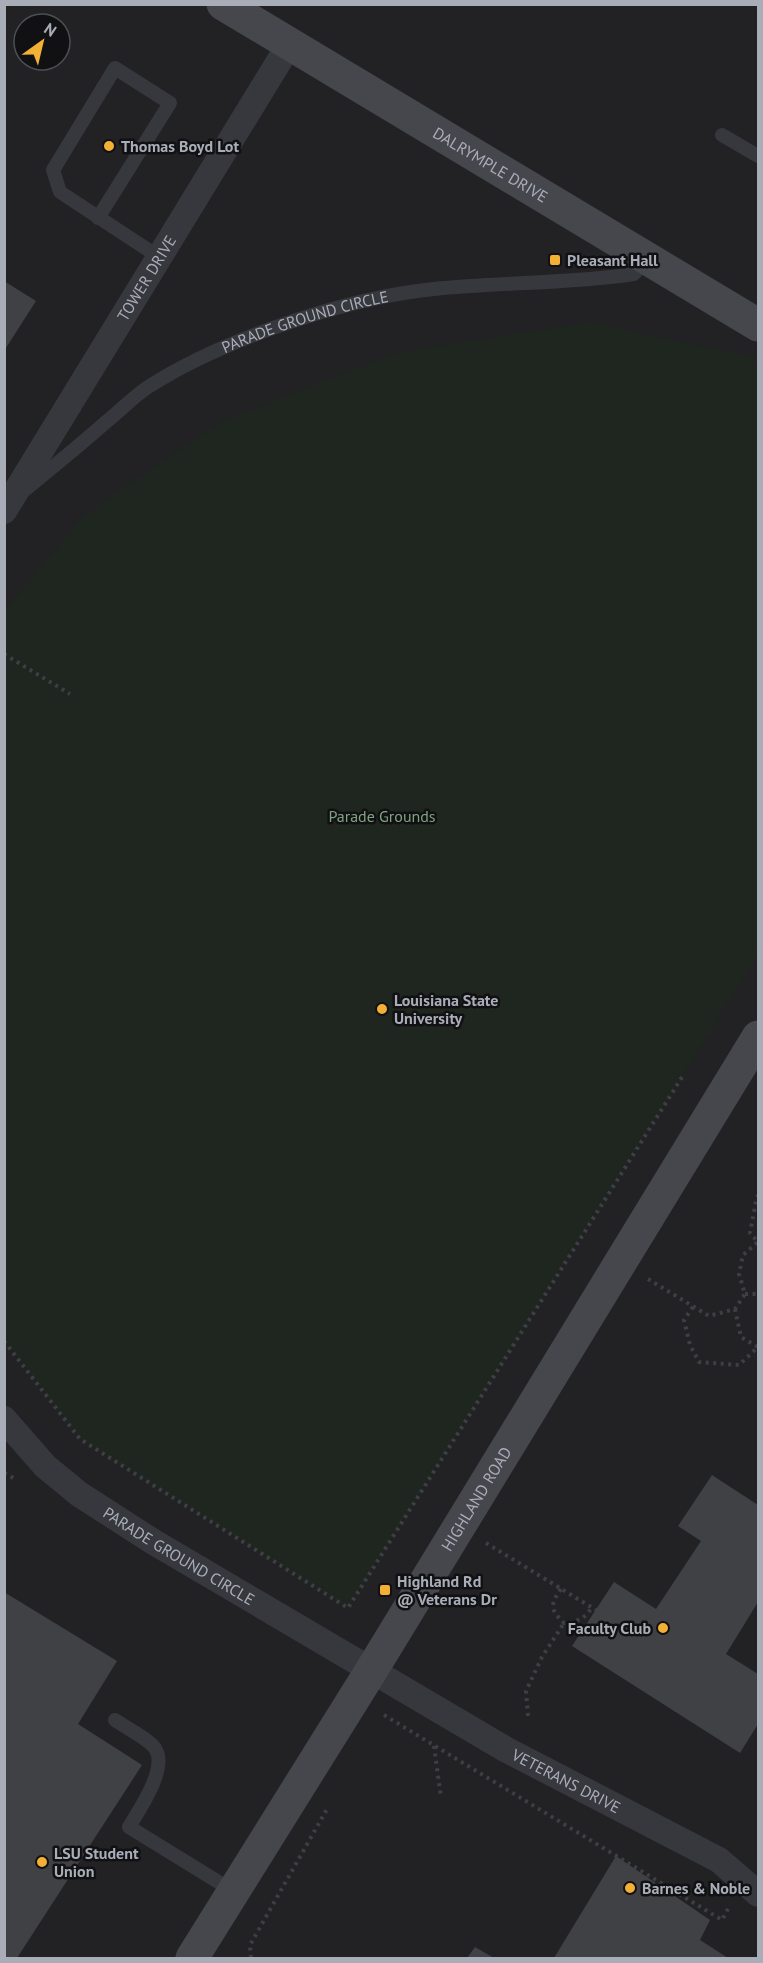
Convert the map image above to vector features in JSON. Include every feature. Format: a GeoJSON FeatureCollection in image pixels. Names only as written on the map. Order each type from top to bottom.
{"type":"FeatureCollection","features":[{"type":"Feature","properties":{"kind":"street","name":"DALRYMPLE DRIVE"},"geometry":{"type":"LineString","coordinates":[[223,4],[759,325]]}},
{"type":"Feature","properties":{"kind":"street","name":"TOWER DRIVE"},"geometry":{"type":"LineString","coordinates":[[6,508],[289,45]]}},
{"type":"Feature","properties":{"kind":"street","name":"HIGHLAND ROAD"},"geometry":{"type":"LineString","coordinates":[[192,1959],[759,1037]]}},
{"type":"Feature","properties":{"kind":"street","name":"PARADE GROUND CIRCLE"},"geometry":{"type":"LineString","coordinates":[[4,1419],[45,1466],[79,1494],[152,1541],[371,1671]]}},
{"type":"Feature","properties":{"kind":"street","name":"VETERANS DRIVE"},"geometry":{"type":"LineString","coordinates":[[371,1671],[505,1749],[718,1860],[759,1894]]}},
{"type":"Feature","properties":{"kind":"lane"},"geometry":{"type":"LineString","coordinates":[[98,218],[170,103],[115,68],[53,170],[60,192],[98,218],[159,257]]}},
{"type":"Feature","properties":{"kind":"lane"},"geometry":{"type":"LineString","coordinates":[[722,135],[759,156]]}},
{"type":"Feature","properties":{"kind":"lane","name":"PARADE GROUND CIRCLE"},"geometry":{"type":"LineString","coordinates":[[6,508],[147,388],[212,354],[264,333],[320,312],[383,297],[432,289],[591,280],[634,274],[647,259]]}},
{"type":"Feature","properties":{"kind":"lane"},"geometry":{"type":"LineString","coordinates":[[115,1720],[156,1748],[159,1758],[154,1780],[129,1827],[234,1891]]}},
{"type":"Feature","properties":{"kind":"path"},"geometry":{"type":"LineString","coordinates":[[4,654],[70,693]]}},
{"type":"Feature","properties":{"kind":"path"},"geometry":{"type":"LineString","coordinates":[[4,1341],[80,1439],[348,1608],[684,1074]]}},
{"type":"Feature","properties":{"kind":"path"},"geometry":{"type":"LineString","coordinates":[[693,1306],[684,1320],[690,1345],[699,1362],[739,1365],[758,1347],[741,1337],[735,1310],[745,1294],[739,1274],[743,1255],[758,1242],[750,1233],[759,1195]]}},
{"type":"Feature","properties":{"kind":"path"},"geometry":{"type":"LineString","coordinates":[[640,1275],[709,1316],[735,1310]]}},
{"type":"Feature","properties":{"kind":"path"},"geometry":{"type":"LineString","coordinates":[[745,1294],[759,1294]]}},
{"type":"Feature","properties":{"kind":"path"},"geometry":{"type":"LineString","coordinates":[[477,1538],[594,1608],[587,1616],[576,1622],[564,1623],[555,1614],[553,1606],[554,1598],[561,1589]]}},
{"type":"Feature","properties":{"kind":"path"},"geometry":{"type":"LineString","coordinates":[[528,1716],[526,1691],[542,1657],[564,1623]]}},
{"type":"Feature","properties":{"kind":"path"},"geometry":{"type":"LineString","coordinates":[[381,1714],[722,1920]]}},
{"type":"Feature","properties":{"kind":"path"},"geometry":{"type":"LineString","coordinates":[[434,1746],[441,1798]]}},
{"type":"Feature","properties":{"kind":"path"},"geometry":{"type":"LineString","coordinates":[[251,1959],[250,1945],[330,1804]]}},
{"type":"Feature","properties":{"kind":"shaded area","name":"Louisiana State University"},"geometry":{"type":"Polygon","coordinates":[[[5,5],[758,5],[758,1958],[5,1958],[5,5]]]}},
{"type":"Feature","properties":{"kind":"green space","name":"Parade Grounds"},"geometry":{"type":"Polygon","coordinates":[[[589,322],[758,358],[758,955],[348,1608],[80,1439],[5,1341],[5,610],[84,515],[221,422],[396,353],[589,322]]]}},
{"type":"Feature","properties":{"kind":"building"},"geometry":{"type":"Polygon","coordinates":[[[4,281],[36,301],[4,351],[4,281]]]}},
{"type":"Feature","properties":{"kind":"building","name":"Faculty Club"},"geometry":{"type":"Polygon","coordinates":[[[712,1475],[758,1505],[758,1602],[726,1654],[758,1674],[758,1724],[740,1753],[572,1646],[614,1582],[656,1609],[701,1541],[678,1526],[712,1475]]]}},
{"type":"Feature","properties":{"kind":"building","name":"LSU Student Union"},"geometry":{"type":"Polygon","coordinates":[[[4,1592],[117,1661],[78,1724],[142,1765],[17,1958],[4,1958],[4,1592]]]}},
{"type":"Feature","properties":{"kind":"building","name":"Barnes & Noble"},"geometry":{"type":"Polygon","coordinates":[[[616,1856],[710,1920],[700,1940],[728,1958],[554,1958],[616,1856]]]}},
{"type":"Feature","properties":{"kind":"building"},"geometry":{"type":"Polygon","coordinates":[[[475,1947],[494,1958],[467,1958],[475,1947]]]}},
{"type":"Feature","properties":{"kind":"place","name":"Thomas Boyd Lot"},"geometry":{"type":"Point","coordinates":[109,146]}},
{"type":"Feature","properties":{"kind":"place","name":"Pleasant Hall"},"geometry":{"type":"Point","coordinates":[555,260]}},
{"type":"Feature","properties":{"kind":"place","name":"Louisiana State University"},"geometry":{"type":"Point","coordinates":[382,1009]}},
{"type":"Feature","properties":{"kind":"place","name":"Highland Rd @ Veterans Dr"},"geometry":{"type":"Point","coordinates":[385,1590]}},
{"type":"Feature","properties":{"kind":"place","name":"Faculty Club"},"geometry":{"type":"Point","coordinates":[663,1628]}},
{"type":"Feature","properties":{"kind":"place","name":"LSU Student Union"},"geometry":{"type":"Point","coordinates":[42,1862]}},
{"type":"Feature","properties":{"kind":"place","name":"Barnes & Noble"},"geometry":{"type":"Point","coordinates":[630,1888]}}]}
